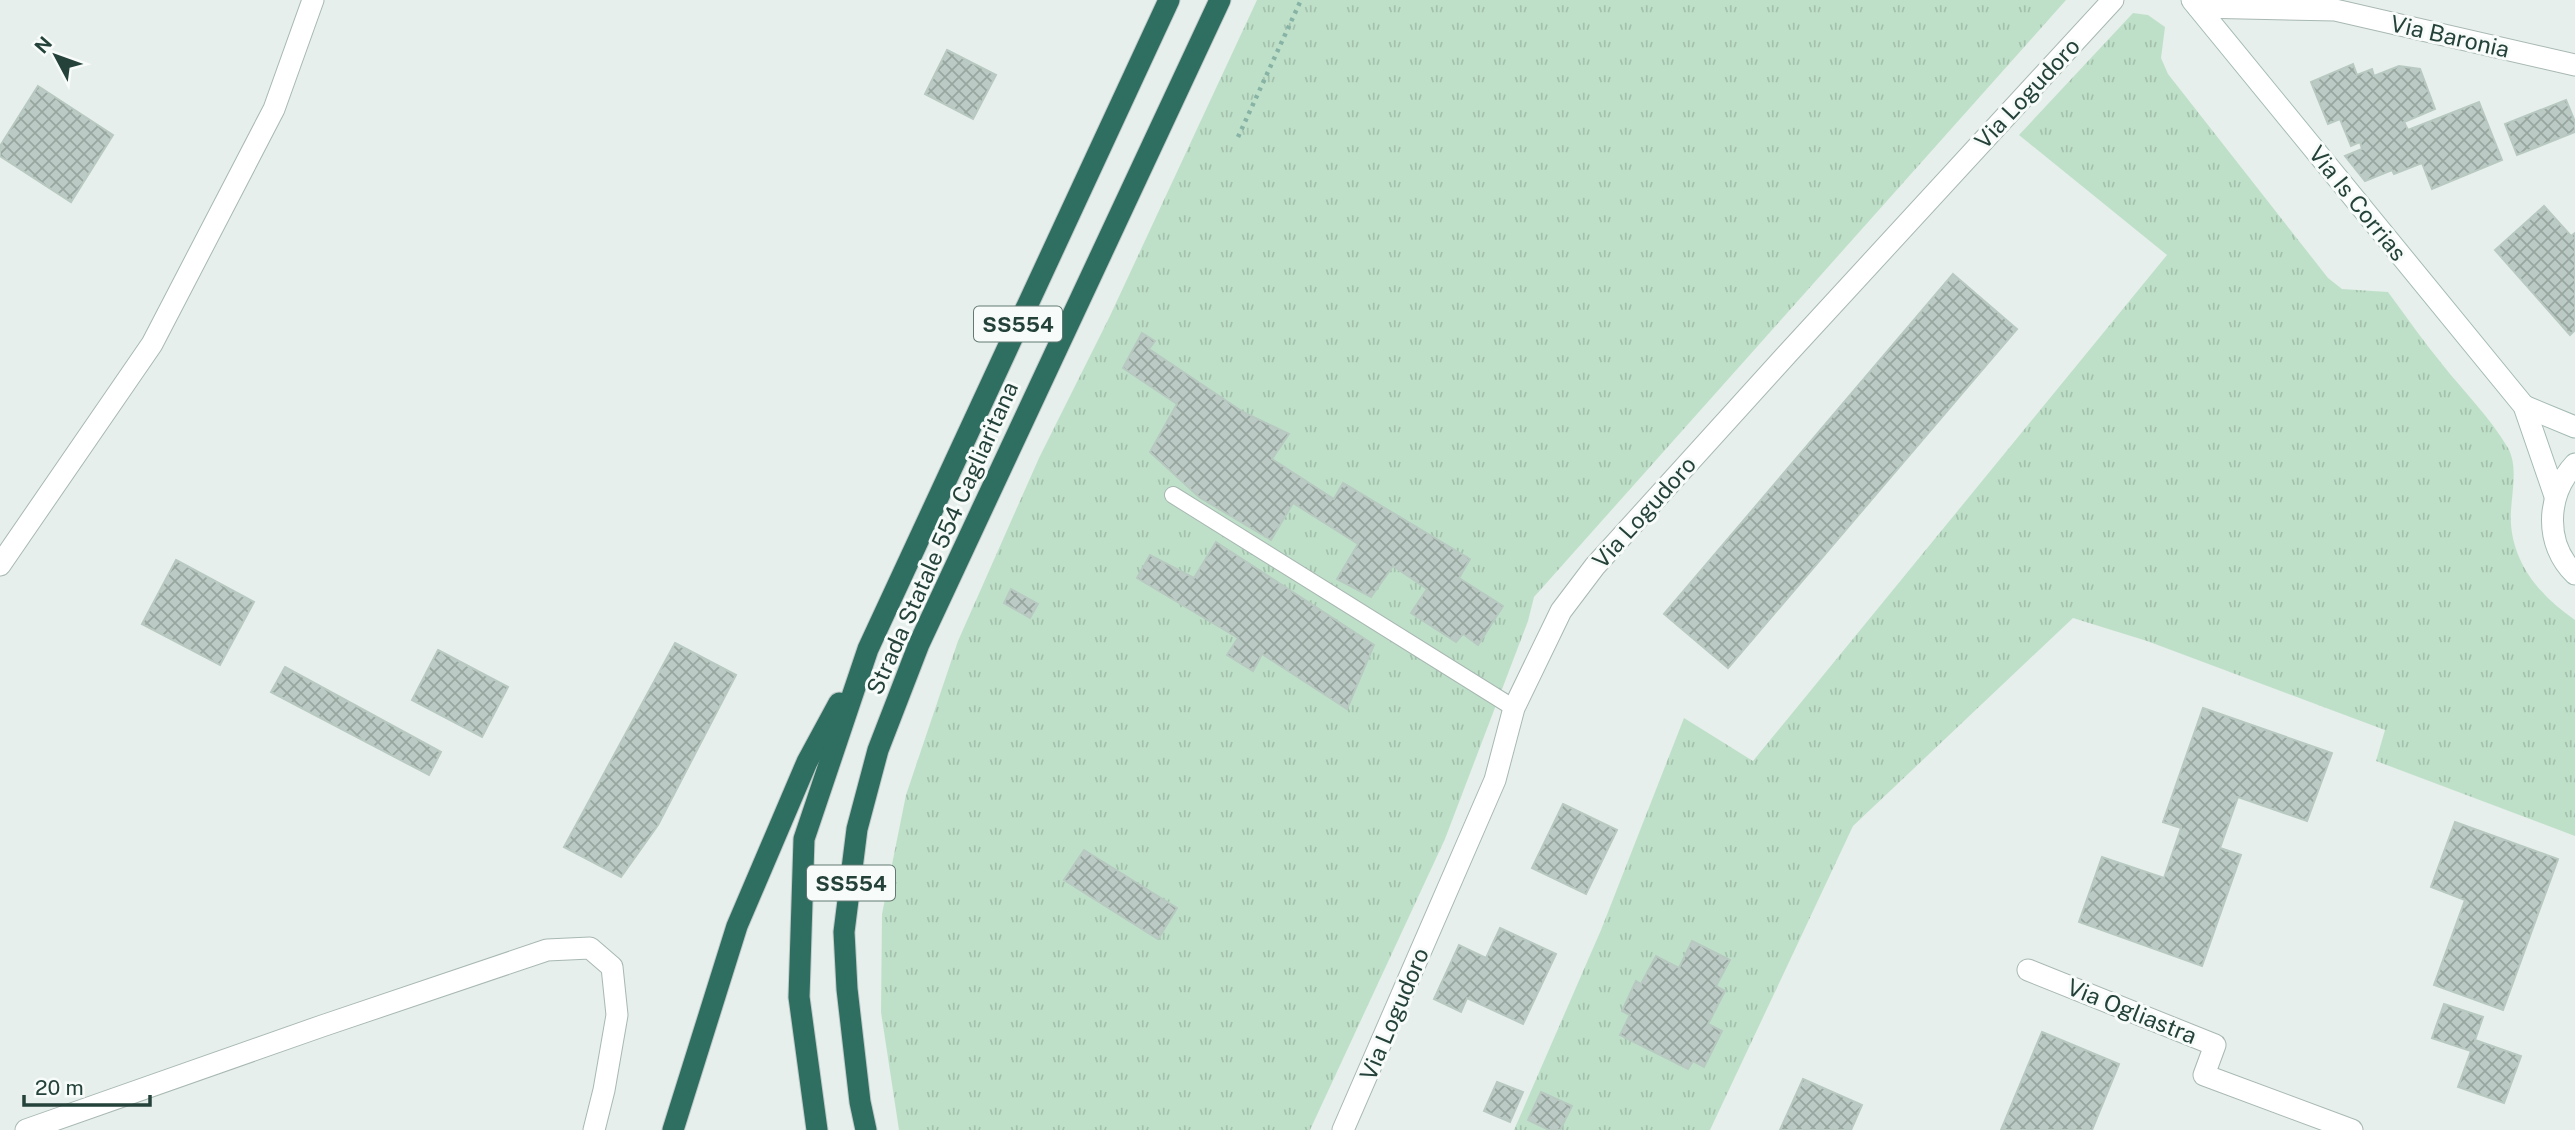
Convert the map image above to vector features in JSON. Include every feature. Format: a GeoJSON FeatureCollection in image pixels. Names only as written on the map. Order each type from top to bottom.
{"type":"FeatureCollection","features":[{"type":"Feature","properties":{"kind":"highway","name":"Strada Statale 554 Cagliaritana"},"geometry":{"type":"LineString","coordinates":[[817,1130],[799,997],[804,839],[868,649],[1169,0]]}},
{"type":"Feature","properties":{"kind":"highway","name":"Strada Statale 554 Cagliaritana"},"geometry":{"type":"LineString","coordinates":[[866,1130],[860,1102],[847,989],[844,932],[857,829],[878,750],[919,644],[1220,0]]}},
{"type":"Feature","properties":{"kind":"highway"},"geometry":{"type":"LineString","coordinates":[[673,1130],[737,926],[807,762],[868,649]]}},
{"type":"Feature","properties":{"kind":"street"},"geometry":{"type":"LineString","coordinates":[[0,565],[152,344],[274,109],[313,0]]}},
{"type":"Feature","properties":{"kind":"street","name":"Via Logudoro"},"geometry":{"type":"LineString","coordinates":[[1343,1130],[1495,780],[1514,708],[1561,611],[1595,566],[2113,0]]}},
{"type":"Feature","properties":{"kind":"street"},"geometry":{"type":"LineString","coordinates":[[2335,10],[2354,0]]}},
{"type":"Feature","properties":{"kind":"street","name":"Via Baronia"},"geometry":{"type":"LineString","coordinates":[[2195,3],[2335,10],[2575,65]]}},
{"type":"Feature","properties":{"kind":"street","name":"Via Is Corrias"},"geometry":{"type":"LineString","coordinates":[[2195,3],[2524,406],[2555,496]]}},
{"type":"Feature","properties":{"kind":"street","name":"Via Is Corrias"},"geometry":{"type":"LineString","coordinates":[[2524,406],[2575,427]]}},
{"type":"Feature","properties":{"kind":"street"},"geometry":{"type":"LineString","coordinates":[[2575,464],[2555,496],[2552,509],[2553,535],[2564,560],[2575,574]]}},
{"type":"Feature","properties":{"kind":"street"},"geometry":{"type":"LineString","coordinates":[[26,1130],[547,950],[590,948],[612,967],[617,1015],[594,1130]]}},
{"type":"Feature","properties":{"kind":"street","name":"Via Ogliastra"},"geometry":{"type":"LineString","coordinates":[[2028,970],[2215,1045],[2204,1075],[2352,1130]]}},
{"type":"Feature","properties":{"kind":"lane"},"geometry":{"type":"LineString","coordinates":[[1173,495],[1514,708]]}},
{"type":"Feature","properties":{"kind":"path"},"geometry":{"type":"LineString","coordinates":[[1238,137],[1301,0]]}},
{"type":"Feature","properties":{"kind":"green space"},"geometry":{"type":"Polygon","coordinates":[[[1257,0],[2066,0],[1534,597],[1528,621],[1445,839],[1310,1130],[899,1130],[881,1012],[882,914],[906,795],[958,641],[1039,458],[1109,318],[1257,0]]]}},
{"type":"Feature","properties":{"kind":"green space"},"geometry":{"type":"Polygon","coordinates":[[[2133,13],[2148,15],[2165,27],[2161,58],[2168,74],[2328,278],[2342,289],[2388,292],[2508,448],[2514,471],[2511,528],[2520,560],[2549,599],[2575,620],[2575,836],[2376,761],[2385,730],[2147,641],[2073,618],[1853,826],[1710,1130],[1514,1130],[1601,930],[1684,718],[1753,761],[2167,255],[2019,135],[2133,13]]]}},
{"type":"Feature","properties":{"kind":"building"},"geometry":{"type":"Polygon","coordinates":[[[947,50],[996,75],[973,119],[925,94],[947,50]]]}},
{"type":"Feature","properties":{"kind":"building"},"geometry":{"type":"Polygon","coordinates":[[[2353,64],[2357,75],[2372,69],[2374,76],[2399,66],[2420,69],[2435,109],[2404,122],[2408,130],[2479,102],[2502,160],[2432,189],[2422,163],[2394,174],[2392,170],[2365,181],[2345,156],[2362,149],[2360,142],[2351,146],[2340,119],[2328,124],[2311,82],[2353,64]]]}},
{"type":"Feature","properties":{"kind":"building"},"geometry":{"type":"Polygon","coordinates":[[[38,86],[113,135],[71,202],[0,156],[0,146],[38,86]]]}},
{"type":"Feature","properties":{"kind":"building"},"geometry":{"type":"Polygon","coordinates":[[[2566,100],[2575,122],[2575,132],[2517,155],[2505,124],[2566,100]]]}},
{"type":"Feature","properties":{"kind":"building"},"geometry":{"type":"Polygon","coordinates":[[[2544,206],[2571,236],[2575,233],[2575,330],[2570,335],[2495,250],[2544,206]]]}},
{"type":"Feature","properties":{"kind":"building"},"geometry":{"type":"Polygon","coordinates":[[[1953,274],[2017,329],[1728,668],[1664,614],[1953,274]]]}},
{"type":"Feature","properties":{"kind":"building"},"geometry":{"type":"Polygon","coordinates":[[[1142,333],[1155,341],[1149,349],[1243,412],[1289,434],[1272,459],[1334,499],[1343,483],[1470,559],[1459,578],[1503,606],[1478,645],[1463,634],[1456,642],[1411,613],[1427,589],[1393,566],[1371,597],[1337,579],[1358,544],[1293,503],[1271,540],[1199,497],[1150,452],[1177,404],[1123,368],[1142,333]]]}},
{"type":"Feature","properties":{"kind":"building"},"geometry":{"type":"Polygon","coordinates":[[[1216,542],[1374,645],[1347,709],[1262,654],[1253,671],[1227,655],[1238,638],[1137,578],[1150,555],[1194,578],[1216,542]]]}},
{"type":"Feature","properties":{"kind":"building"},"geometry":{"type":"Polygon","coordinates":[[[176,560],[254,602],[220,665],[142,624],[176,560]]]}},
{"type":"Feature","properties":{"kind":"building"},"geometry":{"type":"Polygon","coordinates":[[[1011,589],[1038,604],[1030,618],[1004,603],[1011,589]]]}},
{"type":"Feature","properties":{"kind":"building"},"geometry":{"type":"Polygon","coordinates":[[[675,643],[736,675],[658,825],[621,877],[564,847],[675,643]]]}},
{"type":"Feature","properties":{"kind":"building"},"geometry":{"type":"Polygon","coordinates":[[[438,650],[508,687],[482,737],[412,700],[438,650]]]}},
{"type":"Feature","properties":{"kind":"building"},"geometry":{"type":"Polygon","coordinates":[[[285,667],[441,752],[429,775],[271,692],[285,667]]]}},
{"type":"Feature","properties":{"kind":"building"},"geometry":{"type":"Polygon","coordinates":[[[2203,708],[2332,753],[2307,821],[2238,797],[2220,848],[2241,855],[2202,966],[2079,922],[2102,857],[2164,878],[2181,828],[2163,822],[2203,708]]]}},
{"type":"Feature","properties":{"kind":"building"},"geometry":{"type":"Polygon","coordinates":[[[1563,804],[1617,830],[1586,894],[1532,868],[1563,804]]]}},
{"type":"Feature","properties":{"kind":"building"},"geometry":{"type":"Polygon","coordinates":[[[2455,822],[2558,859],[2503,1010],[2434,985],[2465,900],[2431,887],[2455,822]]]}},
{"type":"Feature","properties":{"kind":"building"},"geometry":{"type":"Polygon","coordinates":[[[1084,850],[1177,908],[1158,939],[1064,880],[1084,850]]]}},
{"type":"Feature","properties":{"kind":"building"},"geometry":{"type":"Polygon","coordinates":[[[1500,928],[1556,954],[1523,1024],[1467,998],[1461,1012],[1434,999],[1459,945],[1486,958],[1500,928]]]}},
{"type":"Feature","properties":{"kind":"building"},"geometry":{"type":"Polygon","coordinates":[[[1692,941],[1730,960],[1716,986],[1725,991],[1708,1024],[1722,1031],[1704,1067],[1693,1061],[1688,1069],[1620,1035],[1630,1015],[1622,1011],[1636,981],[1641,984],[1656,956],[1679,968],[1692,941]]]}},
{"type":"Feature","properties":{"kind":"building"},"geometry":{"type":"Polygon","coordinates":[[[2444,1004],[2483,1017],[2475,1040],[2521,1056],[2504,1103],[2458,1087],[2471,1051],[2432,1038],[2444,1004]]]}},
{"type":"Feature","properties":{"kind":"building"},"geometry":{"type":"Polygon","coordinates":[[[2042,1032],[2119,1064],[2092,1130],[2001,1130],[2042,1032]]]}},
{"type":"Feature","properties":{"kind":"building"},"geometry":{"type":"Polygon","coordinates":[[[1803,1079],[1862,1105],[1851,1130],[1780,1130],[1803,1079]]]}},
{"type":"Feature","properties":{"kind":"building"},"geometry":{"type":"Polygon","coordinates":[[[1497,1082],[1523,1092],[1510,1122],[1484,1111],[1497,1082]]]}},
{"type":"Feature","properties":{"kind":"building"},"geometry":{"type":"Polygon","coordinates":[[[1541,1092],[1572,1106],[1560,1130],[1549,1130],[1528,1120],[1541,1092]]]}}]}
